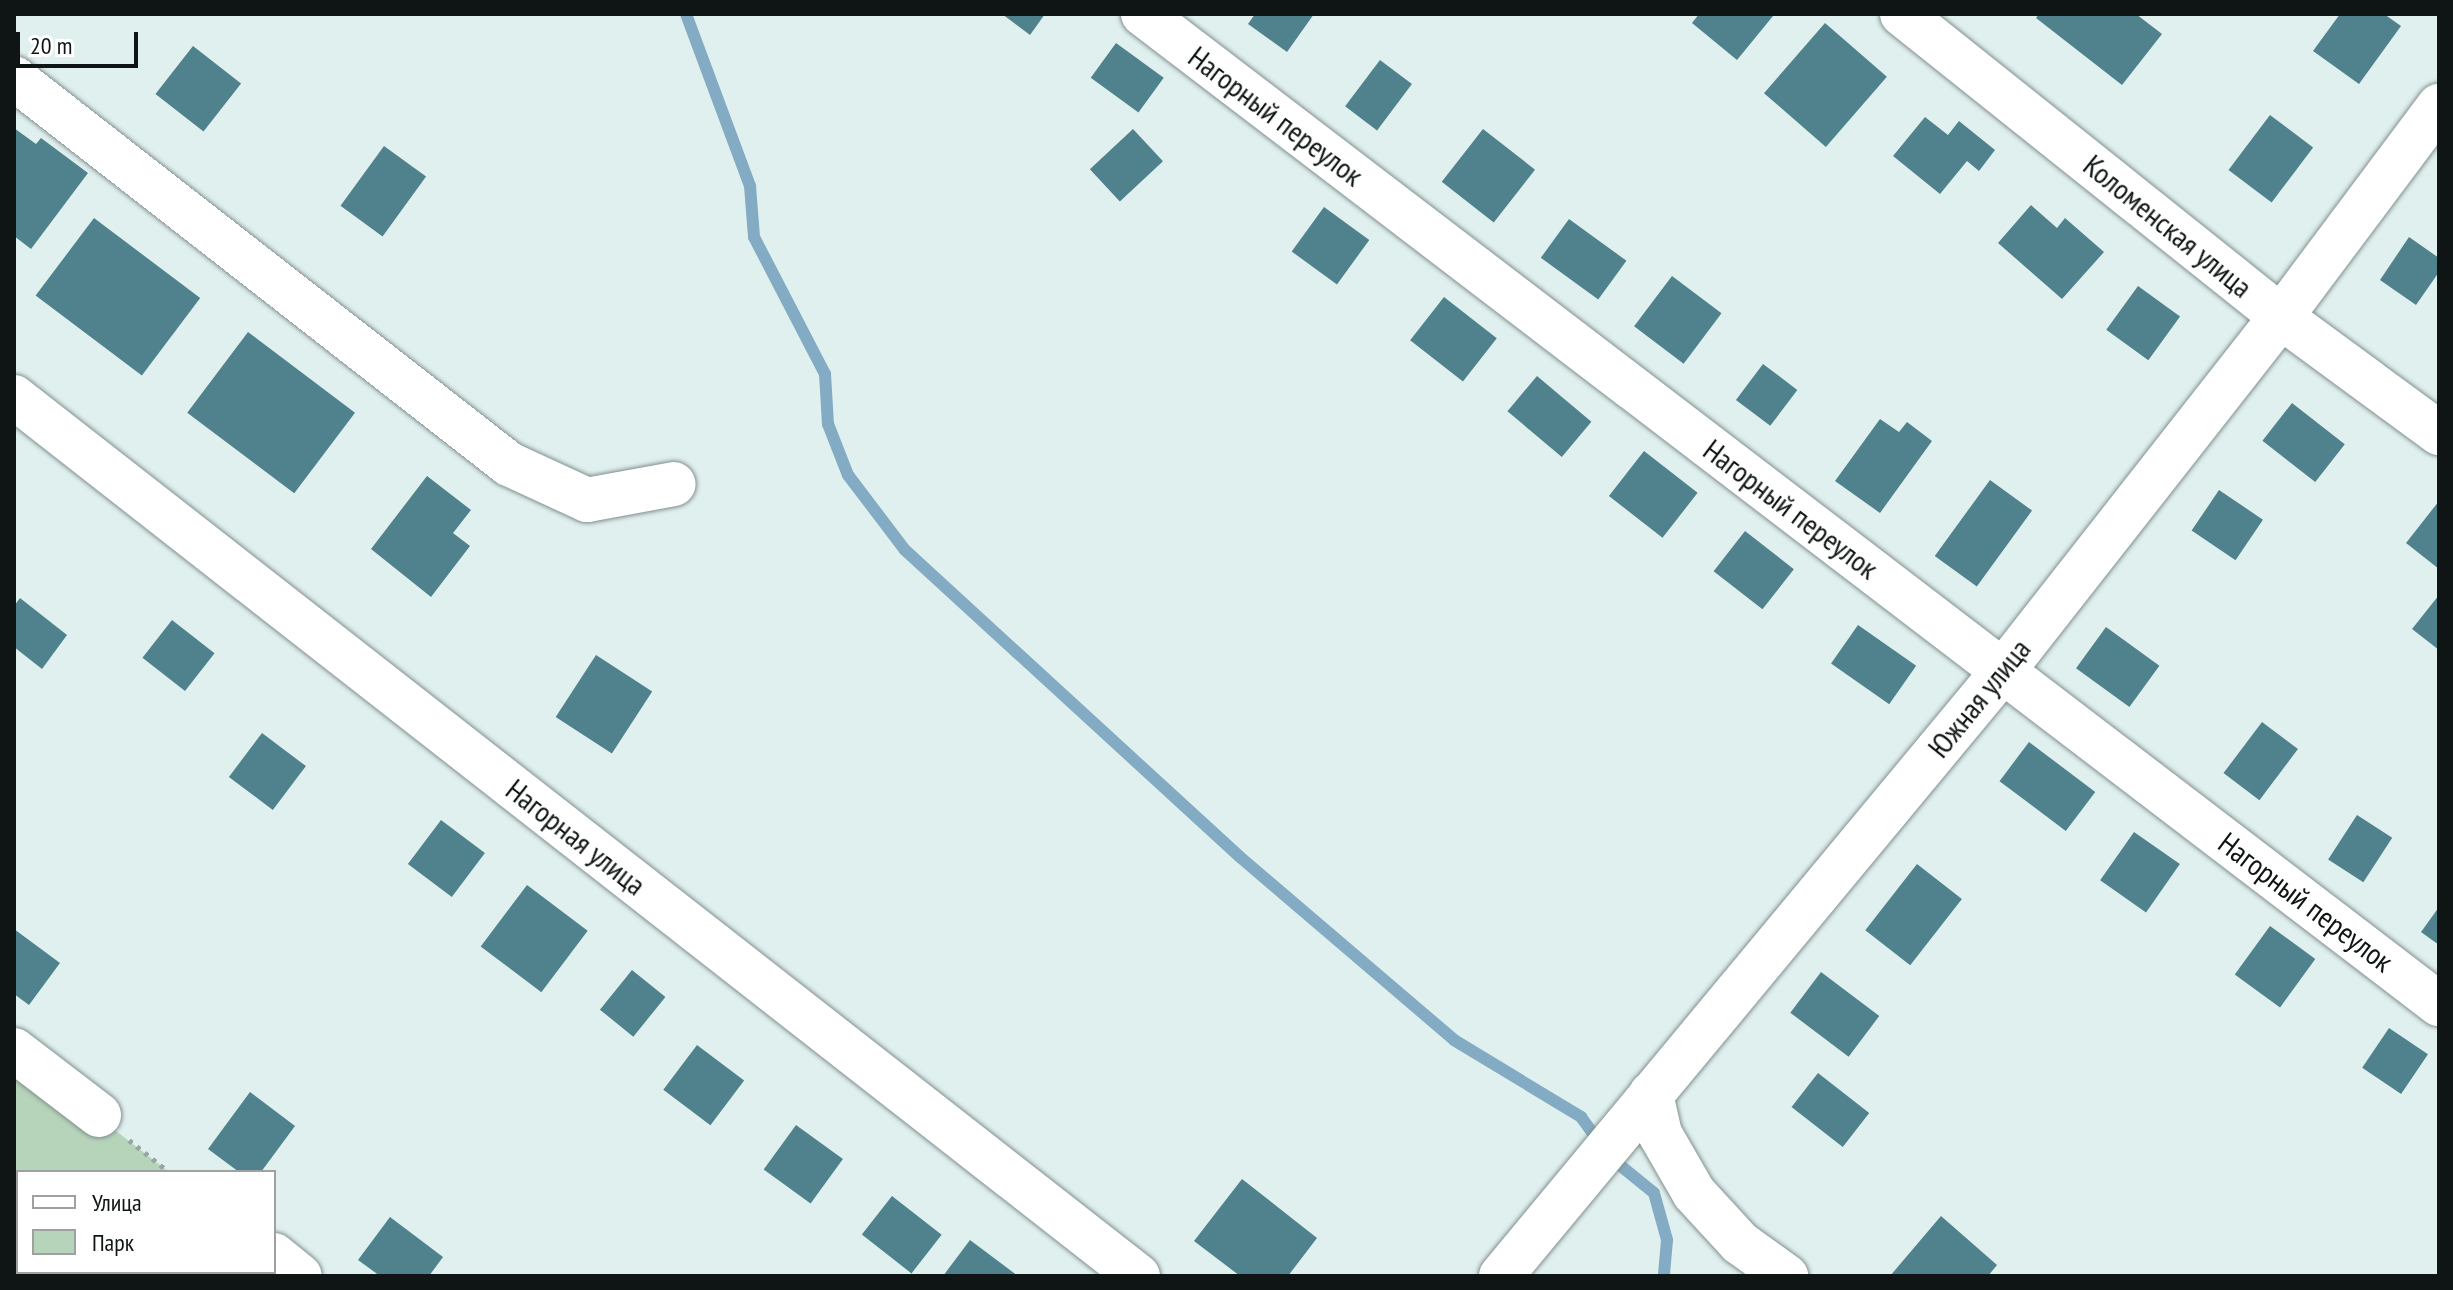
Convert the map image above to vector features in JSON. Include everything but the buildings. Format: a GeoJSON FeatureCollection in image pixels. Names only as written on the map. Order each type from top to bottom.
{"type":"FeatureCollection","features":[{"type":"Feature","properties":{"kind":"street","name":"Нагорный переулок"},"geometry":{"type":"LineString","coordinates":[[1143,14],[2439,1004]]}},
{"type":"Feature","properties":{"kind":"street","name":"Коломенская улица"},"geometry":{"type":"LineString","coordinates":[[1902,14],[2281,317],[2439,433]]}},
{"type":"Feature","properties":{"kind":"street"},"geometry":{"type":"LineString","coordinates":[[14,78],[509,464],[587,500],[674,484]]}},
{"type":"Feature","properties":{"kind":"street","name":"Южная улица"},"geometry":{"type":"LineString","coordinates":[[1501,1276],[2003,671],[2281,317],[2439,106]]}},
{"type":"Feature","properties":{"kind":"street","name":"Нагорная улица"},"geometry":{"type":"LineString","coordinates":[[14,397],[1138,1276]]}},
{"type":"Feature","properties":{"kind":"street"},"geometry":{"type":"LineString","coordinates":[[14,1050],[99,1115]]}},
{"type":"Feature","properties":{"kind":"street"},"geometry":{"type":"LineString","coordinates":[[1651,1094],[1660,1134],[1694,1193],[1740,1243],[1786,1276]]}},
{"type":"Feature","properties":{"kind":"street"},"geometry":{"type":"LineString","coordinates":[[276,1257],[300,1276]]}},
{"type":"Feature","properties":{"kind":"green space"},"geometry":{"type":"Polygon","coordinates":[[[14,1052],[166,1170],[16,1170],[16,1274],[296,1276],[14,1276],[14,1052]]]}},
{"type":"Feature","properties":{"kind":"waterway"},"geometry":{"type":"LineString","coordinates":[[686,14],[750,186],[754,237],[825,374],[828,424],[848,475],[905,550],[1240,857],[1454,1040],[1581,1117],[1600,1143]]}},
{"type":"Feature","properties":{"kind":"waterway"},"geometry":{"type":"LineString","coordinates":[[1611,1158],[1654,1193],[1667,1240],[1664,1276]]}}]}
